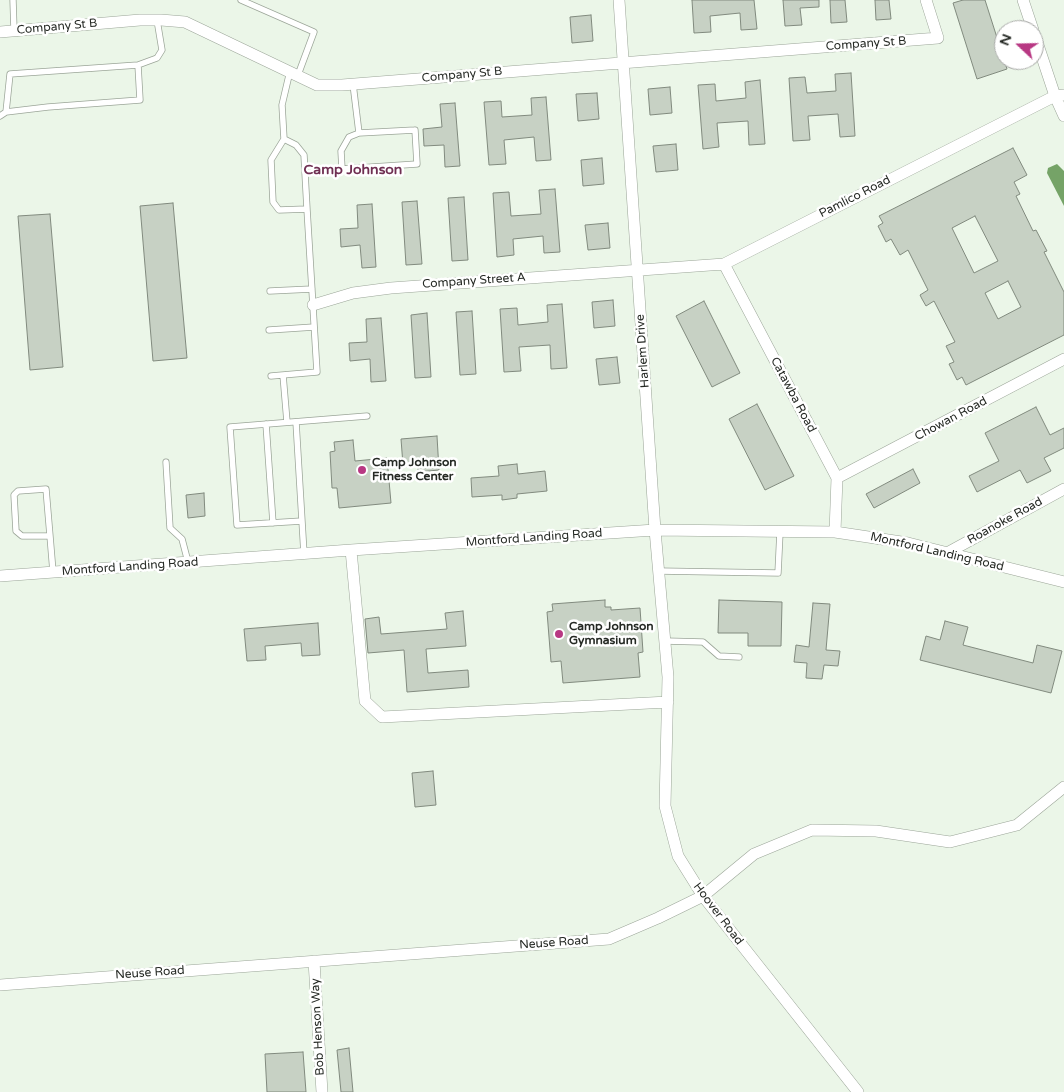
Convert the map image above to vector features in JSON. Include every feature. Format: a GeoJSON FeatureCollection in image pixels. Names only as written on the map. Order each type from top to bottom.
{"type":"FeatureCollection","features":[{"type":"Feature","properties":{"kind":"street","name":"Harlem Drive"},"geometry":{"type":"LineString","coordinates":[[619,0],[625,61],[668,702]]}},
{"type":"Feature","properties":{"kind":"street","name":"Company St B"},"geometry":{"type":"LineString","coordinates":[[0,32],[140,20],[185,22],[317,84],[353,84],[625,61],[938,38],[926,0]]}},
{"type":"Feature","properties":{"kind":"street"},"geometry":{"type":"LineString","coordinates":[[1023,0],[1030,20]]}},
{"type":"Feature","properties":{"kind":"street"},"geometry":{"type":"LineString","coordinates":[[1044,58],[1059,96],[1064,116]]}},
{"type":"Feature","properties":{"kind":"street","name":"Pamlico Road"},"geometry":{"type":"LineString","coordinates":[[638,269],[724,264],[1059,96]]}},
{"type":"Feature","properties":{"kind":"street","name":"Catawba Road"},"geometry":{"type":"LineString","coordinates":[[724,264],[837,478],[835,532]]}},
{"type":"Feature","properties":{"kind":"street","name":"Company Street A"},"geometry":{"type":"LineString","coordinates":[[313,305],[353,293],[391,288],[638,269]]}},
{"type":"Feature","properties":{"kind":"street","name":"Chowan Road"},"geometry":{"type":"LineString","coordinates":[[837,478],[1064,359]]}},
{"type":"Feature","properties":{"kind":"street","name":"Roanoke Road"},"geometry":{"type":"LineString","coordinates":[[947,553],[1064,489]]}},
{"type":"Feature","properties":{"kind":"street","name":"Montford Landing Road"},"geometry":{"type":"LineString","coordinates":[[0,576],[655,530],[835,532],[908,543],[1064,582]]}},
{"type":"Feature","properties":{"kind":"street"},"geometry":{"type":"LineString","coordinates":[[351,550],[365,701],[382,717],[668,702]]}},
{"type":"Feature","properties":{"kind":"street","name":"Hoover Road"},"geometry":{"type":"LineString","coordinates":[[668,702],[665,806],[678,856],[702,896],[858,1092]]}},
{"type":"Feature","properties":{"kind":"street","name":"Neuse Road"},"geometry":{"type":"LineString","coordinates":[[0,984],[609,939],[658,918],[702,896],[754,854],[812,830],[876,831],[950,842],[1017,825],[1064,787]]}},
{"type":"Feature","properties":{"kind":"street","name":"Bob Henson Way"},"geometry":{"type":"LineString","coordinates":[[314,961],[322,1092]]}},
{"type":"Feature","properties":{"kind":"lane"},"geometry":{"type":"LineString","coordinates":[[12,0],[14,30]]}},
{"type":"Feature","properties":{"kind":"lane"},"geometry":{"type":"LineString","coordinates":[[241,0],[314,32],[294,73],[282,106],[284,139],[271,160],[273,202],[279,210],[306,209]]}},
{"type":"Feature","properties":{"kind":"lane"},"geometry":{"type":"LineString","coordinates":[[138,65],[140,100],[48,106],[3,114],[10,74],[138,65],[157,58],[162,50],[158,20]]}},
{"type":"Feature","properties":{"kind":"lane"},"geometry":{"type":"LineString","coordinates":[[353,84],[359,134]]}},
{"type":"Feature","properties":{"kind":"lane"},"geometry":{"type":"LineString","coordinates":[[415,130],[417,164],[342,169],[341,151],[349,137],[359,134],[415,130]]}},
{"type":"Feature","properties":{"kind":"lane"},"geometry":{"type":"LineString","coordinates":[[271,376],[317,372],[304,155],[296,145],[284,139]]}},
{"type":"Feature","properties":{"kind":"lane"},"geometry":{"type":"LineString","coordinates":[[270,292],[312,289]]}},
{"type":"Feature","properties":{"kind":"lane"},"geometry":{"type":"LineString","coordinates":[[269,330],[314,327]]}},
{"type":"Feature","properties":{"kind":"lane"},"geometry":{"type":"LineString","coordinates":[[283,375],[287,422]]}},
{"type":"Feature","properties":{"kind":"lane"},"geometry":{"type":"LineString","coordinates":[[302,521],[237,525],[230,427],[367,416]]}},
{"type":"Feature","properties":{"kind":"lane"},"geometry":{"type":"LineString","coordinates":[[296,422],[304,554]]}},
{"type":"Feature","properties":{"kind":"lane"},"geometry":{"type":"LineString","coordinates":[[266,424],[273,523]]}},
{"type":"Feature","properties":{"kind":"lane"},"geometry":{"type":"LineString","coordinates":[[166,462],[170,528],[182,538],[188,562]]}},
{"type":"Feature","properties":{"kind":"lane"},"geometry":{"type":"LineString","coordinates":[[50,536],[22,536],[16,531],[14,495],[18,490],[46,489],[50,536],[53,572]]}},
{"type":"Feature","properties":{"kind":"lane"},"geometry":{"type":"LineString","coordinates":[[658,571],[778,573],[780,532]]}},
{"type":"Feature","properties":{"kind":"lane"},"geometry":{"type":"LineString","coordinates":[[665,642],[703,642],[719,656],[739,657]]}},
{"type":"Feature","properties":{"kind":"shaded area"},"geometry":{"type":"Polygon","coordinates":[[[1057,164],[1064,171],[1064,206],[1047,173],[1048,168],[1057,164]]]}},
{"type":"Feature","properties":{"kind":"building"},"geometry":{"type":"Polygon","coordinates":[[[692,0],[754,0],[757,29],[741,30],[740,13],[710,16],[711,32],[694,33],[692,0]]]}},
{"type":"Feature","properties":{"kind":"building"},"geometry":{"type":"Polygon","coordinates":[[[783,0],[819,0],[819,7],[800,8],[802,25],[785,26],[783,0]]]}},
{"type":"Feature","properties":{"kind":"building"},"geometry":{"type":"Polygon","coordinates":[[[830,0],[845,0],[847,22],[831,23],[830,0]]]}},
{"type":"Feature","properties":{"kind":"building"},"geometry":{"type":"Polygon","coordinates":[[[875,0],[889,0],[891,19],[876,20],[875,0]]]}},
{"type":"Feature","properties":{"kind":"building"},"geometry":{"type":"Polygon","coordinates":[[[963,0],[985,0],[994,28],[994,70],[1004,70],[977,79],[953,3],[963,0]]]}},
{"type":"Feature","properties":{"kind":"building"},"geometry":{"type":"Polygon","coordinates":[[[591,15],[593,41],[572,43],[570,17],[591,15]]]}},
{"type":"Feature","properties":{"kind":"building"},"geometry":{"type":"Polygon","coordinates":[[[851,73],[855,136],[840,137],[838,114],[808,116],[810,140],[793,141],[789,78],[805,77],[807,93],[836,91],[835,74],[851,73]]]}},
{"type":"Feature","properties":{"kind":"building"},"geometry":{"type":"Polygon","coordinates":[[[760,80],[765,144],[749,145],[748,121],[717,123],[719,147],[703,149],[698,85],[715,84],[716,101],[746,98],[745,82],[760,80]]]}},
{"type":"Feature","properties":{"kind":"building"},"geometry":{"type":"Polygon","coordinates":[[[670,87],[672,113],[650,115],[648,89],[670,87]]]}},
{"type":"Feature","properties":{"kind":"building"},"geometry":{"type":"Polygon","coordinates":[[[597,93],[599,119],[578,121],[576,94],[597,93]]]}},
{"type":"Feature","properties":{"kind":"building"},"geometry":{"type":"Polygon","coordinates":[[[546,97],[551,160],[536,161],[534,137],[504,140],[506,164],[489,165],[484,102],[501,101],[502,117],[532,115],[531,98],[546,97]]]}},
{"type":"Feature","properties":{"kind":"building"},"geometry":{"type":"Polygon","coordinates":[[[455,103],[460,166],[445,167],[444,145],[424,146],[423,129],[442,127],[440,104],[455,103]]]}},
{"type":"Feature","properties":{"kind":"building"},"geometry":{"type":"Polygon","coordinates":[[[676,144],[678,170],[656,172],[653,146],[676,144]]]}},
{"type":"Feature","properties":{"kind":"building"},"geometry":{"type":"Polygon","coordinates":[[[1013,148],[1027,175],[1014,182],[1020,194],[1016,196],[1033,231],[1036,230],[1047,251],[1044,252],[1064,292],[1064,335],[966,385],[962,377],[957,380],[949,364],[954,362],[946,346],[955,342],[934,301],[926,306],[922,299],[920,295],[928,290],[908,250],[900,255],[891,239],[886,242],[878,226],[883,223],[879,216],[1013,148]],[[975,216],[952,228],[974,273],[998,261],[975,216]],[[1008,281],[985,293],[998,319],[1021,307],[1008,281]]]}},
{"type":"Feature","properties":{"kind":"building"},"geometry":{"type":"Polygon","coordinates":[[[602,158],[604,184],[583,186],[581,160],[602,158]]]}},
{"type":"Feature","properties":{"kind":"building"},"geometry":{"type":"Polygon","coordinates":[[[555,189],[560,252],[544,253],[543,236],[513,239],[514,255],[497,257],[493,193],[509,192],[511,216],[541,214],[539,190],[555,189]]]}},
{"type":"Feature","properties":{"kind":"building"},"geometry":{"type":"Polygon","coordinates":[[[464,197],[468,260],[452,261],[448,198],[464,197]]]}},
{"type":"Feature","properties":{"kind":"building"},"geometry":{"type":"Polygon","coordinates":[[[417,201],[422,264],[406,265],[402,202],[417,201]]]}},
{"type":"Feature","properties":{"kind":"building"},"geometry":{"type":"Polygon","coordinates":[[[173,203],[187,358],[153,361],[140,206],[173,203]]]}},
{"type":"Feature","properties":{"kind":"building"},"geometry":{"type":"Polygon","coordinates":[[[372,204],[376,267],[362,268],[360,245],[341,247],[340,229],[358,228],[357,205],[372,204]]]}},
{"type":"Feature","properties":{"kind":"building"},"geometry":{"type":"Polygon","coordinates":[[[50,214],[63,367],[30,370],[18,216],[50,214]]]}},
{"type":"Feature","properties":{"kind":"building"},"geometry":{"type":"Polygon","coordinates":[[[608,223],[610,248],[588,250],[585,225],[608,223]]]}},
{"type":"Feature","properties":{"kind":"building"},"geometry":{"type":"Polygon","coordinates":[[[613,300],[615,326],[594,328],[592,302],[613,300]]]}},
{"type":"Feature","properties":{"kind":"building"},"geometry":{"type":"Polygon","coordinates":[[[704,301],[740,373],[712,387],[676,316],[704,301]]]}},
{"type":"Feature","properties":{"kind":"building"},"geometry":{"type":"Polygon","coordinates":[[[562,304],[567,368],[551,369],[550,345],[519,347],[521,371],[504,372],[500,309],[517,308],[518,325],[548,322],[547,305],[562,304]]]}},
{"type":"Feature","properties":{"kind":"building"},"geometry":{"type":"Polygon","coordinates":[[[472,311],[476,374],[460,375],[456,312],[472,311]]]}},
{"type":"Feature","properties":{"kind":"building"},"geometry":{"type":"Polygon","coordinates":[[[427,313],[431,377],[415,378],[411,315],[427,313]]]}},
{"type":"Feature","properties":{"kind":"building"},"geometry":{"type":"Polygon","coordinates":[[[381,318],[386,381],[371,382],[370,359],[350,361],[349,343],[367,342],[366,319],[381,318]]]}},
{"type":"Feature","properties":{"kind":"building"},"geometry":{"type":"Polygon","coordinates":[[[617,357],[620,383],[599,385],[596,359],[617,357]]]}},
{"type":"Feature","properties":{"kind":"building"},"geometry":{"type":"Polygon","coordinates":[[[757,404],[794,476],[765,490],[729,419],[757,404]]]}},
{"type":"Feature","properties":{"kind":"building"},"geometry":{"type":"Polygon","coordinates":[[[1036,407],[1050,435],[1064,428],[1064,448],[1044,458],[1051,471],[1027,483],[1020,470],[977,492],[969,476],[999,461],[985,433],[1036,407]]]}},
{"type":"Feature","properties":{"kind":"building"},"geometry":{"type":"Polygon","coordinates":[[[437,436],[439,470],[418,472],[418,464],[403,465],[401,439],[437,436]]]}},
{"type":"Feature","properties":{"kind":"building","name":"Camp Johnson Fitness Center"},"geometry":{"type":"Polygon","coordinates":[[[353,440],[355,461],[387,458],[391,503],[339,508],[337,488],[332,488],[330,452],[335,451],[334,442],[353,440]]]}},
{"type":"Feature","properties":{"kind":"building"},"geometry":{"type":"Polygon","coordinates":[[[517,464],[518,474],[545,471],[547,491],[517,494],[517,498],[502,500],[502,495],[472,497],[471,478],[499,476],[498,466],[517,464]]]}},
{"type":"Feature","properties":{"kind":"building"},"geometry":{"type":"Polygon","coordinates":[[[913,469],[920,483],[874,508],[866,494],[913,469]]]}},
{"type":"Feature","properties":{"kind":"building"},"geometry":{"type":"Polygon","coordinates":[[[204,493],[205,516],[188,518],[186,495],[204,493]]]}},
{"type":"Feature","properties":{"kind":"building"},"geometry":{"type":"Polygon","coordinates":[[[605,600],[605,607],[611,607],[611,610],[640,608],[643,652],[638,653],[640,677],[563,683],[561,661],[551,662],[547,612],[553,611],[552,604],[605,600]]]}},
{"type":"Feature","properties":{"kind":"building"},"geometry":{"type":"Polygon","coordinates":[[[719,600],[782,602],[781,646],[748,646],[748,633],[718,633],[719,600]]]}},
{"type":"Feature","properties":{"kind":"building"},"geometry":{"type":"Polygon","coordinates":[[[813,603],[830,604],[826,650],[840,651],[838,666],[824,665],[822,679],[806,678],[807,663],[794,662],[796,645],[809,647],[813,603]]]}},
{"type":"Feature","properties":{"kind":"building"},"geometry":{"type":"Polygon","coordinates":[[[463,611],[466,646],[426,649],[428,673],[468,670],[469,687],[407,692],[404,650],[368,653],[365,619],[379,617],[381,634],[447,629],[445,613],[463,611]]]}},
{"type":"Feature","properties":{"kind":"building"},"geometry":{"type":"Polygon","coordinates":[[[945,621],[968,627],[963,645],[1033,663],[1037,645],[1062,651],[1051,693],[920,660],[926,636],[940,640],[945,621]]]}},
{"type":"Feature","properties":{"kind":"building"},"geometry":{"type":"Polygon","coordinates":[[[318,623],[320,655],[302,656],[301,643],[265,646],[266,660],[247,661],[244,629],[318,623]]]}},
{"type":"Feature","properties":{"kind":"building"},"geometry":{"type":"Polygon","coordinates":[[[433,771],[436,805],[415,807],[412,773],[433,771]]]}},
{"type":"Feature","properties":{"kind":"building"},"geometry":{"type":"Polygon","coordinates":[[[349,1048],[353,1092],[341,1092],[337,1050],[349,1048]]]}},
{"type":"Feature","properties":{"kind":"building"},"geometry":{"type":"Polygon","coordinates":[[[303,1052],[306,1092],[267,1092],[265,1054],[303,1052]]]}},
{"type":"Feature","properties":{"kind":"place","name":"Camp Johnson Fitness Center"},"geometry":{"type":"Point","coordinates":[362,470]}},
{"type":"Feature","properties":{"kind":"place","name":"Camp Johnson Gymnasium"},"geometry":{"type":"Point","coordinates":[559,634]}},
{"type":"Feature","properties":{"kind":"district","name":"Camp Johnson"},"geometry":{"type":"Point","coordinates":[353,170]}}]}
